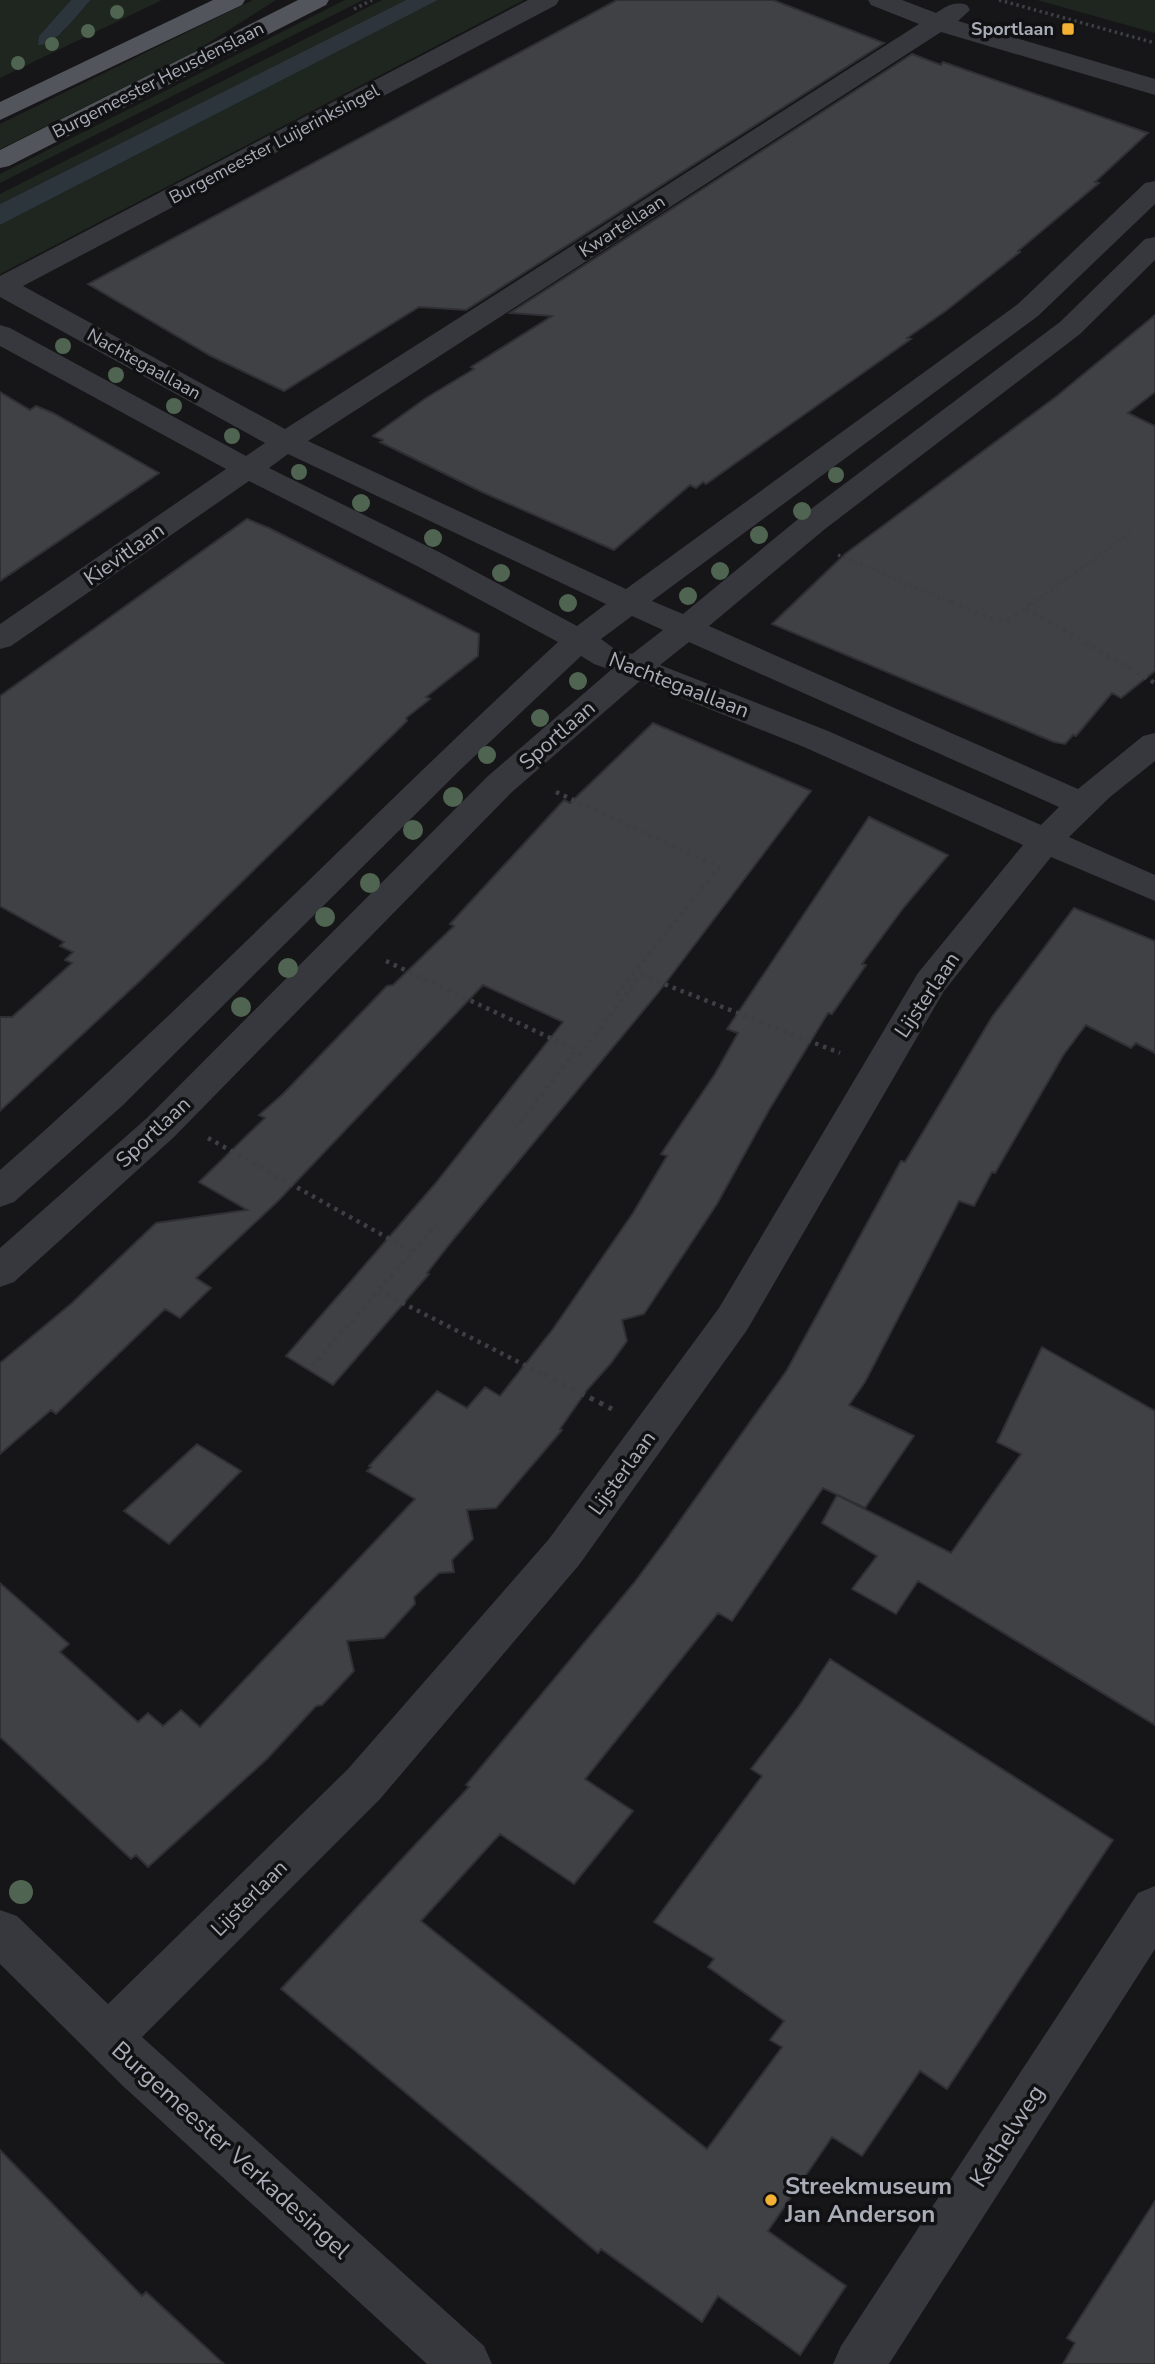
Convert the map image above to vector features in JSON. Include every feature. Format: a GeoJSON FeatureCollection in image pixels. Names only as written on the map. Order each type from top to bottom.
{"type":"FeatureCollection","features":[{"type":"Feature","properties":{"kind":"main road","name":"Burgemeester Heusdenslaan"},"geometry":{"type":"LineString","coordinates":[[0,112],[233,0]]}},
{"type":"Feature","properties":{"kind":"main road","name":"Burgemeester Heusdenslaan"},"geometry":{"type":"LineString","coordinates":[[0,160],[317,0]]}},
{"type":"Feature","properties":{"kind":"street","name":"Burgemeester Luijerinksingel"},"geometry":{"type":"LineString","coordinates":[[1,287],[547,0]]}},
{"type":"Feature","properties":{"kind":"street"},"geometry":{"type":"LineString","coordinates":[[880,0],[944,11],[1155,64]]}},
{"type":"Feature","properties":{"kind":"street"},"geometry":{"type":"LineString","coordinates":[[944,11],[1155,87]]}},
{"type":"Feature","properties":{"kind":"street","name":"Kwartellaan"},"geometry":{"type":"LineString","coordinates":[[286,442],[944,11]]}},
{"type":"Feature","properties":{"kind":"street"},"geometry":{"type":"LineString","coordinates":[[0,1192],[109,1096],[448,762],[579,640],[1028,310],[1155,189]]}},
{"type":"Feature","properties":{"kind":"street","name":"Sportlaan"},"geometry":{"type":"LineString","coordinates":[[0,1271],[160,1128],[514,773],[636,667],[795,537],[1070,328],[1155,245]]}},
{"type":"Feature","properties":{"kind":"street","name":"Nachtegaallaan"},"geometry":{"type":"LineString","coordinates":[[1,287],[286,442],[628,602],[1082,804]]}},
{"type":"Feature","properties":{"kind":"street","name":"Nachtegaallaan"},"geometry":{"type":"LineString","coordinates":[[0,334],[248,469],[430,560],[579,640],[605,657],[816,740],[1047,839],[1155,889]]}},
{"type":"Feature","properties":{"kind":"street"},"geometry":{"type":"LineString","coordinates":[[248,469],[286,442]]}},
{"type":"Feature","properties":{"kind":"street","name":"Kievitlaan"},"geometry":{"type":"LineString","coordinates":[[0,639],[248,469]]}},
{"type":"Feature","properties":{"kind":"street","name":"Lijsterlaan"},"geometry":{"type":"LineString","coordinates":[[108,2037],[364,1784],[564,1552],[733,1319],[931,982],[1047,839],[1082,804],[1155,744]]}},
{"type":"Feature","properties":{"kind":"street","name":"Kethelweg"},"geometry":{"type":"LineString","coordinates":[[859,2364],[1155,1908]]}},
{"type":"Feature","properties":{"kind":"street","name":"Burgemeester Verkadesingel"},"geometry":{"type":"LineString","coordinates":[[0,1932],[108,2037],[466,2364]]}},
{"type":"Feature","properties":{"kind":"path"},"geometry":{"type":"LineString","coordinates":[[999,0],[1155,43]]}},
{"type":"Feature","properties":{"kind":"path"},"geometry":{"type":"LineString","coordinates":[[795,537],[995,620],[1009,620],[1132,532]]}},
{"type":"Feature","properties":{"kind":"path"},"geometry":{"type":"LineString","coordinates":[[1026,607],[1155,683]]}},
{"type":"Feature","properties":{"kind":"path"},"geometry":{"type":"LineString","coordinates":[[514,773],[719,867],[614,998]]}},
{"type":"Feature","properties":{"kind":"path"},"geometry":{"type":"LineString","coordinates":[[344,942],[576,1050],[516,1127]]}},
{"type":"Feature","properties":{"kind":"path"},"geometry":{"type":"LineString","coordinates":[[579,1056],[641,975],[880,1069]]}},
{"type":"Feature","properties":{"kind":"path"},"geometry":{"type":"LineString","coordinates":[[160,1128],[180,1141],[204,1136],[413,1252]]}},
{"type":"Feature","properties":{"kind":"path"},"geometry":{"type":"LineString","coordinates":[[312,1366],[437,1224]]}},
{"type":"Feature","properties":{"kind":"path"},"geometry":{"type":"LineString","coordinates":[[379,1291],[653,1430]]}},
{"type":"Feature","properties":{"kind":"shaded area"},"geometry":{"type":"Polygon","coordinates":[[[0,0],[71,0],[39,36],[62,33],[91,0],[162,0],[0,78],[0,0]]]}},
{"type":"Feature","properties":{"kind":"shaded area"},"geometry":{"type":"Polygon","coordinates":[[[71,0],[91,0],[59,35],[45,44],[38,45],[39,36],[71,0]]]}},
{"type":"Feature","properties":{"kind":"shaded area"},"geometry":{"type":"Polygon","coordinates":[[[253,0],[276,0],[191,54],[0,149],[0,124],[253,0]]]}},
{"type":"Feature","properties":{"kind":"shaded area"},"geometry":{"type":"Polygon","coordinates":[[[345,0],[363,0],[0,183],[0,174],[345,0]]]}},
{"type":"Feature","properties":{"kind":"shaded area"},"geometry":{"type":"Polygon","coordinates":[[[382,0],[406,0],[0,204],[0,194],[382,0]]]}},
{"type":"Feature","properties":{"kind":"shaded area"},"geometry":{"type":"Polygon","coordinates":[[[406,0],[438,0],[0,225],[0,204],[406,0]]]}},
{"type":"Feature","properties":{"kind":"shaded area"},"geometry":{"type":"Polygon","coordinates":[[[438,0],[524,0],[0,274],[0,225],[438,0]]]}},
{"type":"Feature","properties":{"kind":"shaded area"},"geometry":{"type":"Polygon","coordinates":[[[1037,0],[1155,0],[1155,33],[1037,0]]]}},
{"type":"Feature","properties":{"kind":"building"},"geometry":{"type":"Polygon","coordinates":[[[617,0],[773,0],[884,43],[466,310],[419,307],[284,391],[211,356],[88,284],[617,0]]]}},
{"type":"Feature","properties":{"kind":"building"},"geometry":{"type":"Polygon","coordinates":[[[912,54],[941,65],[943,62],[1148,133],[1095,182],[1099,183],[1018,251],[1020,252],[907,338],[911,339],[706,484],[703,482],[696,488],[690,485],[614,550],[482,492],[380,442],[383,440],[373,436],[426,398],[474,369],[471,367],[552,316],[510,313],[912,54]]]}},
{"type":"Feature","properties":{"kind":"building"},"geometry":{"type":"Polygon","coordinates":[[[1155,315],[1155,392],[1128,413],[1155,426],[1155,671],[1121,698],[1112,693],[1076,736],[1073,735],[1065,744],[1054,742],[772,624],[845,554],[1057,396],[1155,315]]]}},
{"type":"Feature","properties":{"kind":"building"},"geometry":{"type":"Polygon","coordinates":[[[0,392],[30,410],[36,406],[53,413],[159,473],[0,581],[0,392]]]}},
{"type":"Feature","properties":{"kind":"building"},"geometry":{"type":"Polygon","coordinates":[[[247,519],[479,634],[478,656],[426,697],[430,699],[406,718],[407,721],[143,978],[0,1111],[0,1017],[12,1017],[72,963],[65,960],[73,952],[60,946],[64,942],[0,906],[0,696],[247,519]]]}},
{"type":"Feature","properties":{"kind":"building"},"geometry":{"type":"Polygon","coordinates":[[[653,723],[811,791],[658,993],[452,1241],[427,1273],[429,1274],[333,1385],[286,1356],[435,1184],[563,1022],[483,985],[277,1202],[196,1278],[211,1288],[180,1318],[165,1309],[56,1414],[51,1410],[0,1454],[0,1363],[72,1303],[156,1223],[247,1210],[199,1182],[265,1118],[259,1115],[283,1094],[387,986],[393,985],[454,926],[450,924],[564,800],[570,803],[653,723]]]}},
{"type":"Feature","properties":{"kind":"building"},"geometry":{"type":"Polygon","coordinates":[[[869,817],[948,855],[904,907],[862,964],[866,965],[832,1014],[828,1013],[769,1110],[717,1204],[644,1314],[622,1320],[627,1341],[587,1390],[560,1429],[562,1430],[496,1508],[467,1510],[473,1539],[452,1560],[454,1572],[439,1573],[414,1597],[415,1604],[384,1638],[347,1641],[354,1671],[322,1705],[316,1706],[267,1759],[148,1867],[136,1855],[131,1859],[0,1737],[0,1583],[69,1644],[60,1652],[138,1722],[148,1713],[163,1726],[181,1710],[200,1727],[415,1499],[367,1471],[371,1467],[369,1466],[437,1391],[467,1408],[485,1387],[500,1396],[553,1329],[633,1213],[667,1156],[661,1154],[715,1074],[738,1033],[727,1029],[869,817]]]}},
{"type":"Feature","properties":{"kind":"building"},"geometry":{"type":"Polygon","coordinates":[[[1074,908],[1155,941],[1155,1053],[1136,1043],[1131,1048],[1086,1025],[1064,1054],[974,1206],[959,1201],[865,1382],[849,1405],[914,1436],[865,1508],[823,1488],[732,1621],[718,1613],[585,1779],[633,1811],[574,1884],[500,1834],[421,1921],[707,2149],[782,2047],[770,2040],[784,2021],[708,1967],[714,1959],[654,1922],[762,1776],[751,1769],[799,1706],[830,1659],[1113,1840],[947,2089],[920,2071],[862,2156],[832,2137],[768,2231],[846,2286],[800,2355],[718,2296],[702,2322],[601,2249],[598,2253],[281,1989],[469,1787],[466,1785],[634,1583],[666,1540],[787,1370],[901,1161],[905,1162],[992,1017],[1074,908]]]}},
{"type":"Feature","properties":{"kind":"building"},"geometry":{"type":"Polygon","coordinates":[[[1042,1347],[1155,1411],[1155,1725],[918,1581],[896,1614],[852,1589],[877,1556],[822,1523],[837,1495],[951,1553],[1021,1454],[997,1442],[1042,1347]]]}},
{"type":"Feature","properties":{"kind":"building"},"geometry":{"type":"Polygon","coordinates":[[[197,1444],[241,1471],[169,1544],[124,1511],[197,1444]]]}},
{"type":"Feature","properties":{"kind":"building"},"geometry":{"type":"Polygon","coordinates":[[[0,2150],[142,2296],[146,2292],[224,2364],[0,2364],[0,2150]]]}},
{"type":"Feature","properties":{"kind":"building"},"geometry":{"type":"Polygon","coordinates":[[[1155,2201],[1155,2364],[1063,2364],[1075,2343],[1067,2338],[1155,2201]]]}},
{"type":"Feature","properties":{"kind":"place","name":"Sportlaan"},"geometry":{"type":"Point","coordinates":[1068,29]}},
{"type":"Feature","properties":{"kind":"place","name":"Streekmuseum Jan Anderson"},"geometry":{"type":"Point","coordinates":[771,2200]}}]}
